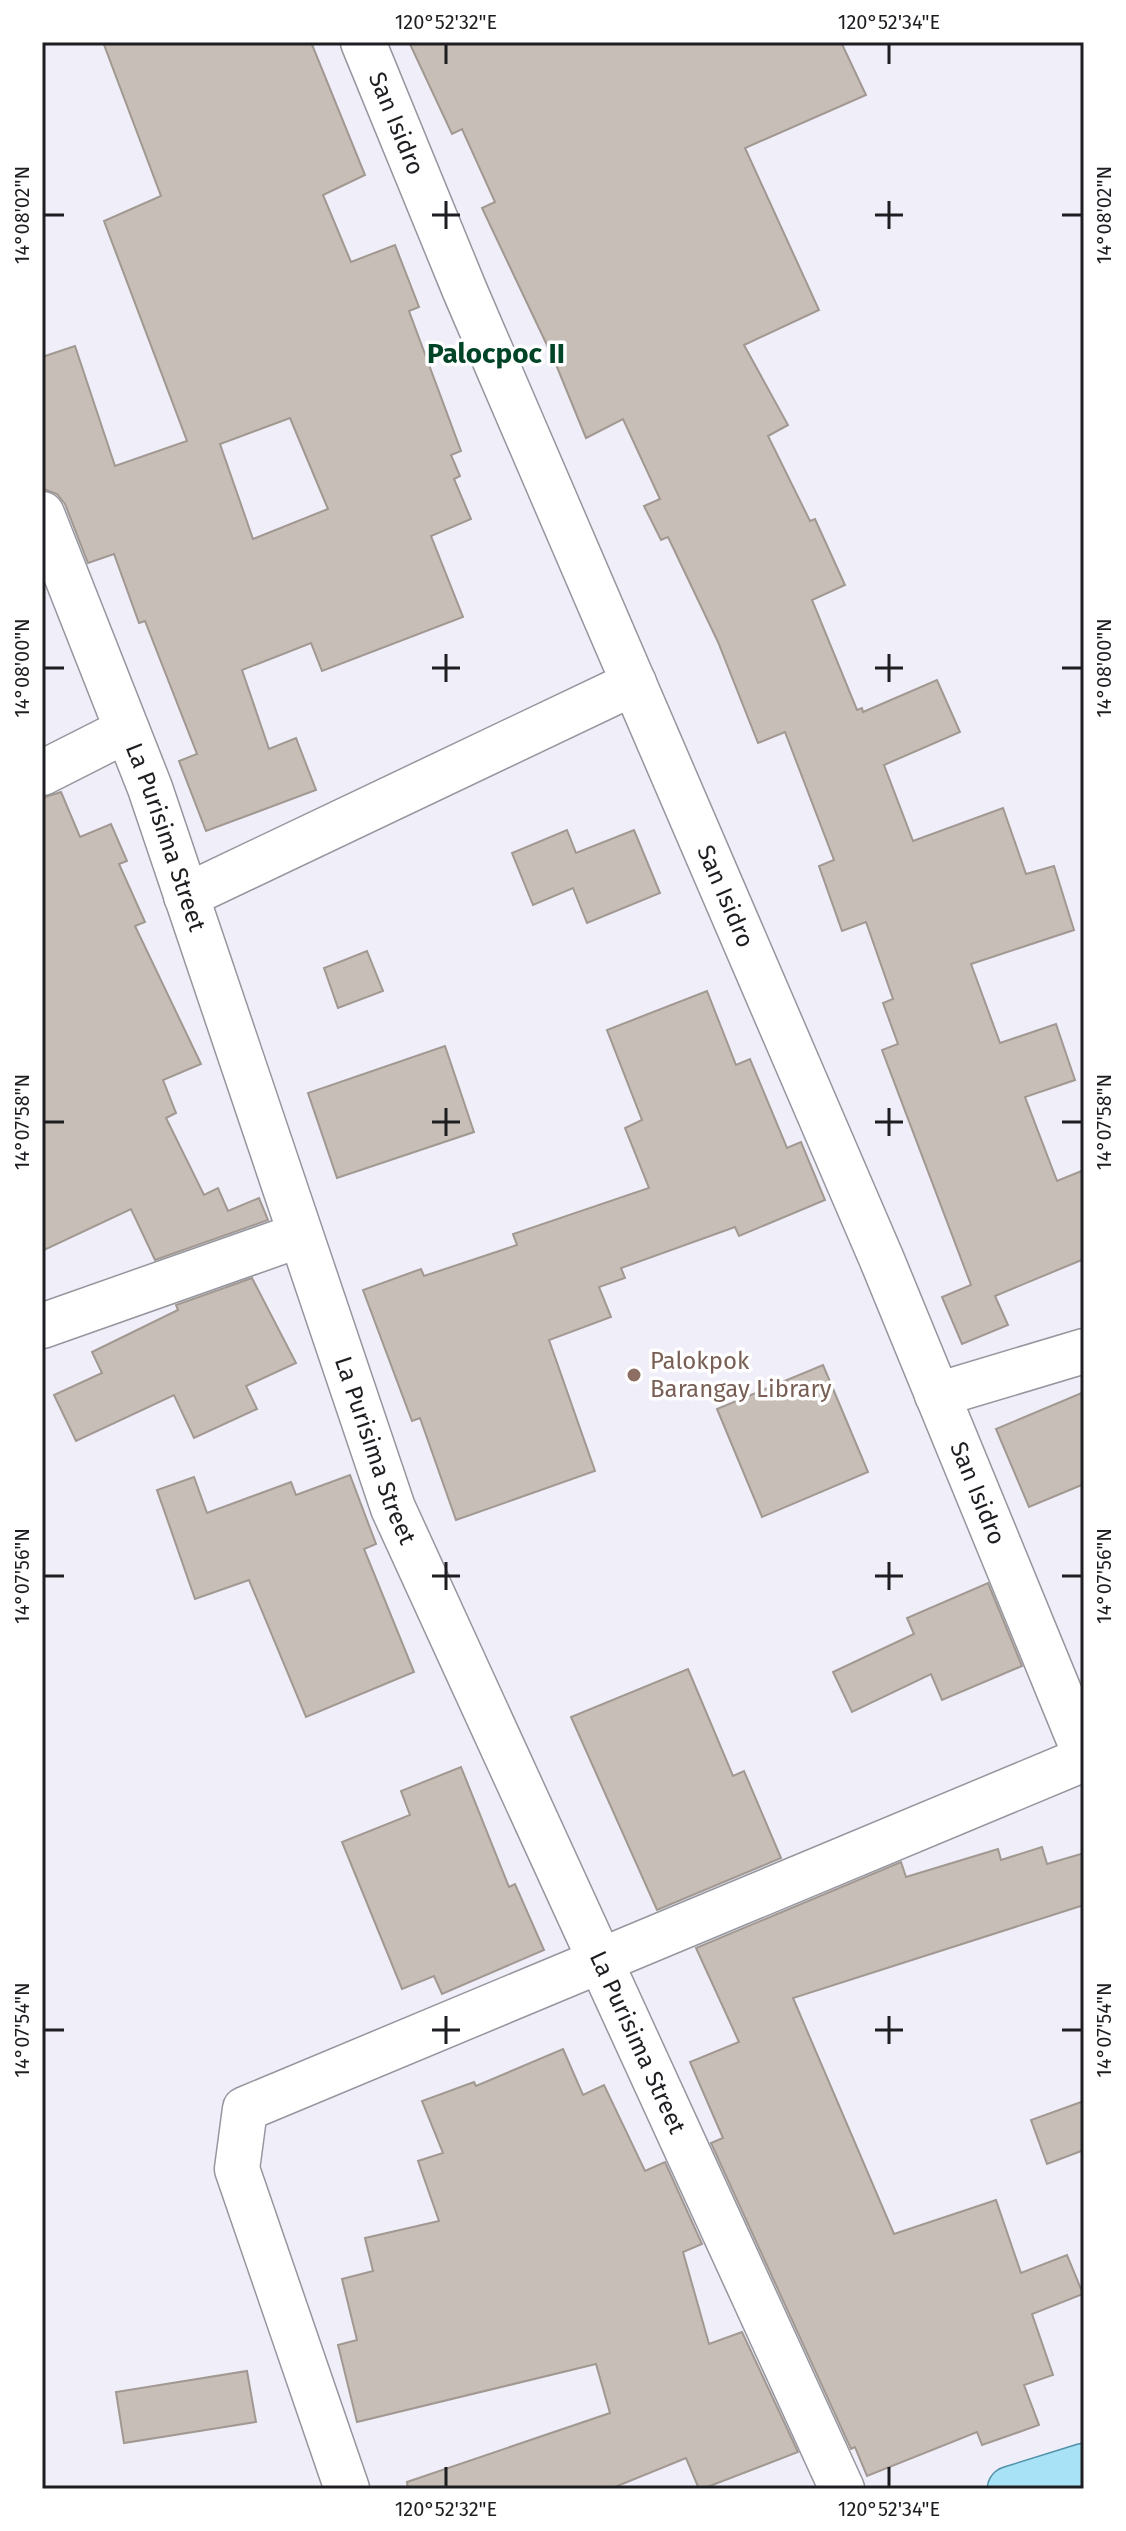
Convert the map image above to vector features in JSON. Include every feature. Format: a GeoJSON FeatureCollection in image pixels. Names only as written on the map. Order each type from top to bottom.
{"type":"FeatureCollection","features":[{"type":"Feature","properties":{"kind":"main road"},"geometry":{"type":"LineString","coordinates":[[1010,2489],[1084,2466]]}},
{"type":"Feature","properties":{"kind":"street","name":"San Isidro"},"geometry":{"type":"LineString","coordinates":[[363,42],[465,291],[937,1395],[1084,1752]]}},
{"type":"Feature","properties":{"kind":"street","name":"La Purisima Street"},"geometry":{"type":"LineString","coordinates":[[42,514],[127,730],[186,896],[393,1508],[842,2489]]}},
{"type":"Feature","properties":{"kind":"street"},"geometry":{"type":"LineString","coordinates":[[186,896],[634,683]]}},
{"type":"Feature","properties":{"kind":"street"},"geometry":{"type":"LineString","coordinates":[[42,773],[127,730]]}},
{"type":"Feature","properties":{"kind":"street"},"geometry":{"type":"LineString","coordinates":[[42,1326],[300,1235]]}},
{"type":"Feature","properties":{"kind":"street"},"geometry":{"type":"LineString","coordinates":[[937,1395],[1084,1351]]}},
{"type":"Feature","properties":{"kind":"street"},"geometry":{"type":"LineString","coordinates":[[347,2489],[237,2169],[245,2109],[1084,1759]]}},
{"type":"Feature","properties":{"kind":"building"},"geometry":{"type":"Polygon","coordinates":[[[103,42],[311,42],[365,175],[323,195],[351,262],[395,245],[419,307],[409,311],[461,451],[451,455],[460,476],[454,479],[471,519],[431,536],[463,617],[322,671],[311,643],[242,670],[269,749],[296,738],[316,790],[206,831],[179,761],[197,754],[145,621],[139,623],[114,554],[88,563],[65,504],[57,494],[44,489],[42,483],[42,357],[75,346],[115,466],[187,441],[104,221],[161,196],[103,42]],[[290,418],[220,444],[253,539],[328,509],[290,418]]]}},
{"type":"Feature","properties":{"kind":"building"},"geometry":{"type":"Polygon","coordinates":[[[409,42],[841,42],[866,95],[745,148],[819,310],[744,345],[788,425],[768,436],[810,521],[815,519],[845,585],[812,600],[857,710],[862,708],[863,712],[937,680],[960,732],[884,765],[913,841],[1003,808],[1026,874],[1054,866],[1074,930],[971,964],[1000,1043],[1056,1024],[1075,1080],[1025,1097],[1057,1181],[1084,1170],[1084,1259],[995,1296],[1008,1325],[962,1344],[942,1297],[971,1285],[882,1050],[898,1044],[883,1003],[893,999],[866,922],[842,931],[819,866],[834,860],[785,732],[758,743],[718,642],[668,537],[661,540],[644,506],[660,499],[623,419],[586,438],[555,362],[482,208],[495,202],[462,129],[452,134],[409,42]]]}},
{"type":"Feature","properties":{"kind":"building"},"geometry":{"type":"Polygon","coordinates":[[[61,792],[80,837],[111,824],[127,861],[119,864],[145,922],[135,926],[201,1064],[163,1080],[176,1113],[166,1118],[204,1195],[218,1188],[228,1211],[259,1198],[268,1220],[155,1260],[131,1209],[42,1251],[42,798],[61,792]]]}},
{"type":"Feature","properties":{"kind":"building"},"geometry":{"type":"Polygon","coordinates":[[[567,830],[576,853],[634,830],[660,893],[587,923],[573,888],[533,905],[512,853],[567,830]]]}},
{"type":"Feature","properties":{"kind":"building"},"geometry":{"type":"Polygon","coordinates":[[[367,951],[383,991],[338,1008],[324,968],[367,951]]]}},
{"type":"Feature","properties":{"kind":"building"},"geometry":{"type":"Polygon","coordinates":[[[707,991],[736,1065],[750,1059],[787,1148],[801,1142],[825,1200],[739,1236],[735,1227],[621,1268],[625,1278],[599,1287],[611,1317],[549,1340],[595,1471],[456,1520],[420,1418],[412,1421],[363,1290],[421,1269],[424,1276],[517,1245],[513,1234],[649,1188],[625,1128],[642,1120],[607,1030],[707,991]]]}},
{"type":"Feature","properties":{"kind":"building"},"geometry":{"type":"Polygon","coordinates":[[[445,1046],[474,1132],[337,1178],[308,1093],[445,1046]]]}},
{"type":"Feature","properties":{"kind":"building"},"geometry":{"type":"Polygon","coordinates":[[[252,1278],[296,1363],[246,1386],[257,1409],[194,1438],[174,1395],[76,1441],[54,1395],[102,1373],[92,1352],[178,1310],[176,1305],[252,1278]]]}},
{"type":"Feature","properties":{"kind":"building"},"geometry":{"type":"Polygon","coordinates":[[[823,1365],[868,1472],[762,1517],[717,1409],[823,1365]]]}},
{"type":"Feature","properties":{"kind":"building"},"geometry":{"type":"Polygon","coordinates":[[[1084,1392],[1084,1484],[1029,1507],[996,1429],[1084,1392]]]}},
{"type":"Feature","properties":{"kind":"building"},"geometry":{"type":"Polygon","coordinates":[[[350,1475],[376,1544],[364,1549],[414,1672],[306,1717],[249,1580],[195,1599],[157,1490],[194,1477],[207,1513],[291,1482],[296,1495],[350,1475]]]}},
{"type":"Feature","properties":{"kind":"building"},"geometry":{"type":"Polygon","coordinates":[[[988,1583],[1022,1666],[942,1700],[931,1674],[852,1712],[833,1672],[914,1634],[907,1618],[988,1583]]]}},
{"type":"Feature","properties":{"kind":"building"},"geometry":{"type":"Polygon","coordinates":[[[688,1669],[733,1776],[744,1771],[781,1858],[657,1910],[571,1717],[688,1669]]]}},
{"type":"Feature","properties":{"kind":"building"},"geometry":{"type":"Polygon","coordinates":[[[461,1767],[509,1887],[515,1884],[544,1950],[442,1994],[434,1976],[402,1989],[342,1842],[410,1815],[401,1791],[461,1767]]]}},
{"type":"Feature","properties":{"kind":"building"},"geometry":{"type":"Polygon","coordinates":[[[1042,1847],[1047,1864],[1084,1853],[1084,1905],[793,1998],[894,2234],[996,2200],[1021,2273],[1067,2255],[1083,2294],[1032,2314],[1053,2375],[1024,2385],[1039,2425],[982,2445],[977,2432],[867,2476],[855,2447],[851,2449],[711,2143],[723,2138],[690,2062],[739,2042],[696,1948],[901,1862],[906,1877],[998,1849],[1001,1860],[1042,1847]]]}},
{"type":"Feature","properties":{"kind":"building"},"geometry":{"type":"Polygon","coordinates":[[[563,2049],[583,2095],[604,2085],[645,2171],[665,2162],[702,2244],[683,2252],[709,2344],[742,2332],[798,2452],[702,2489],[699,2489],[686,2458],[610,2489],[408,2489],[407,2482],[610,2413],[596,2364],[357,2422],[338,2345],[357,2340],[342,2279],[373,2271],[365,2238],[439,2221],[418,2161],[443,2153],[422,2101],[474,2082],[476,2086],[563,2049]]]}},
{"type":"Feature","properties":{"kind":"building"},"geometry":{"type":"Polygon","coordinates":[[[1084,2101],[1084,2150],[1047,2164],[1031,2120],[1084,2101]]]}},
{"type":"Feature","properties":{"kind":"building"},"geometry":{"type":"Polygon","coordinates":[[[247,2371],[256,2422],[124,2443],[116,2392],[247,2371]]]}},
{"type":"Feature","properties":{"kind":"place","name":"Palokpok Barangay Library"},"geometry":{"type":"Point","coordinates":[634,1375]}},
{"type":"Feature","properties":{"kind":"district","name":"Palocpoc II"},"geometry":{"type":"Point","coordinates":[496,353]}}]}
